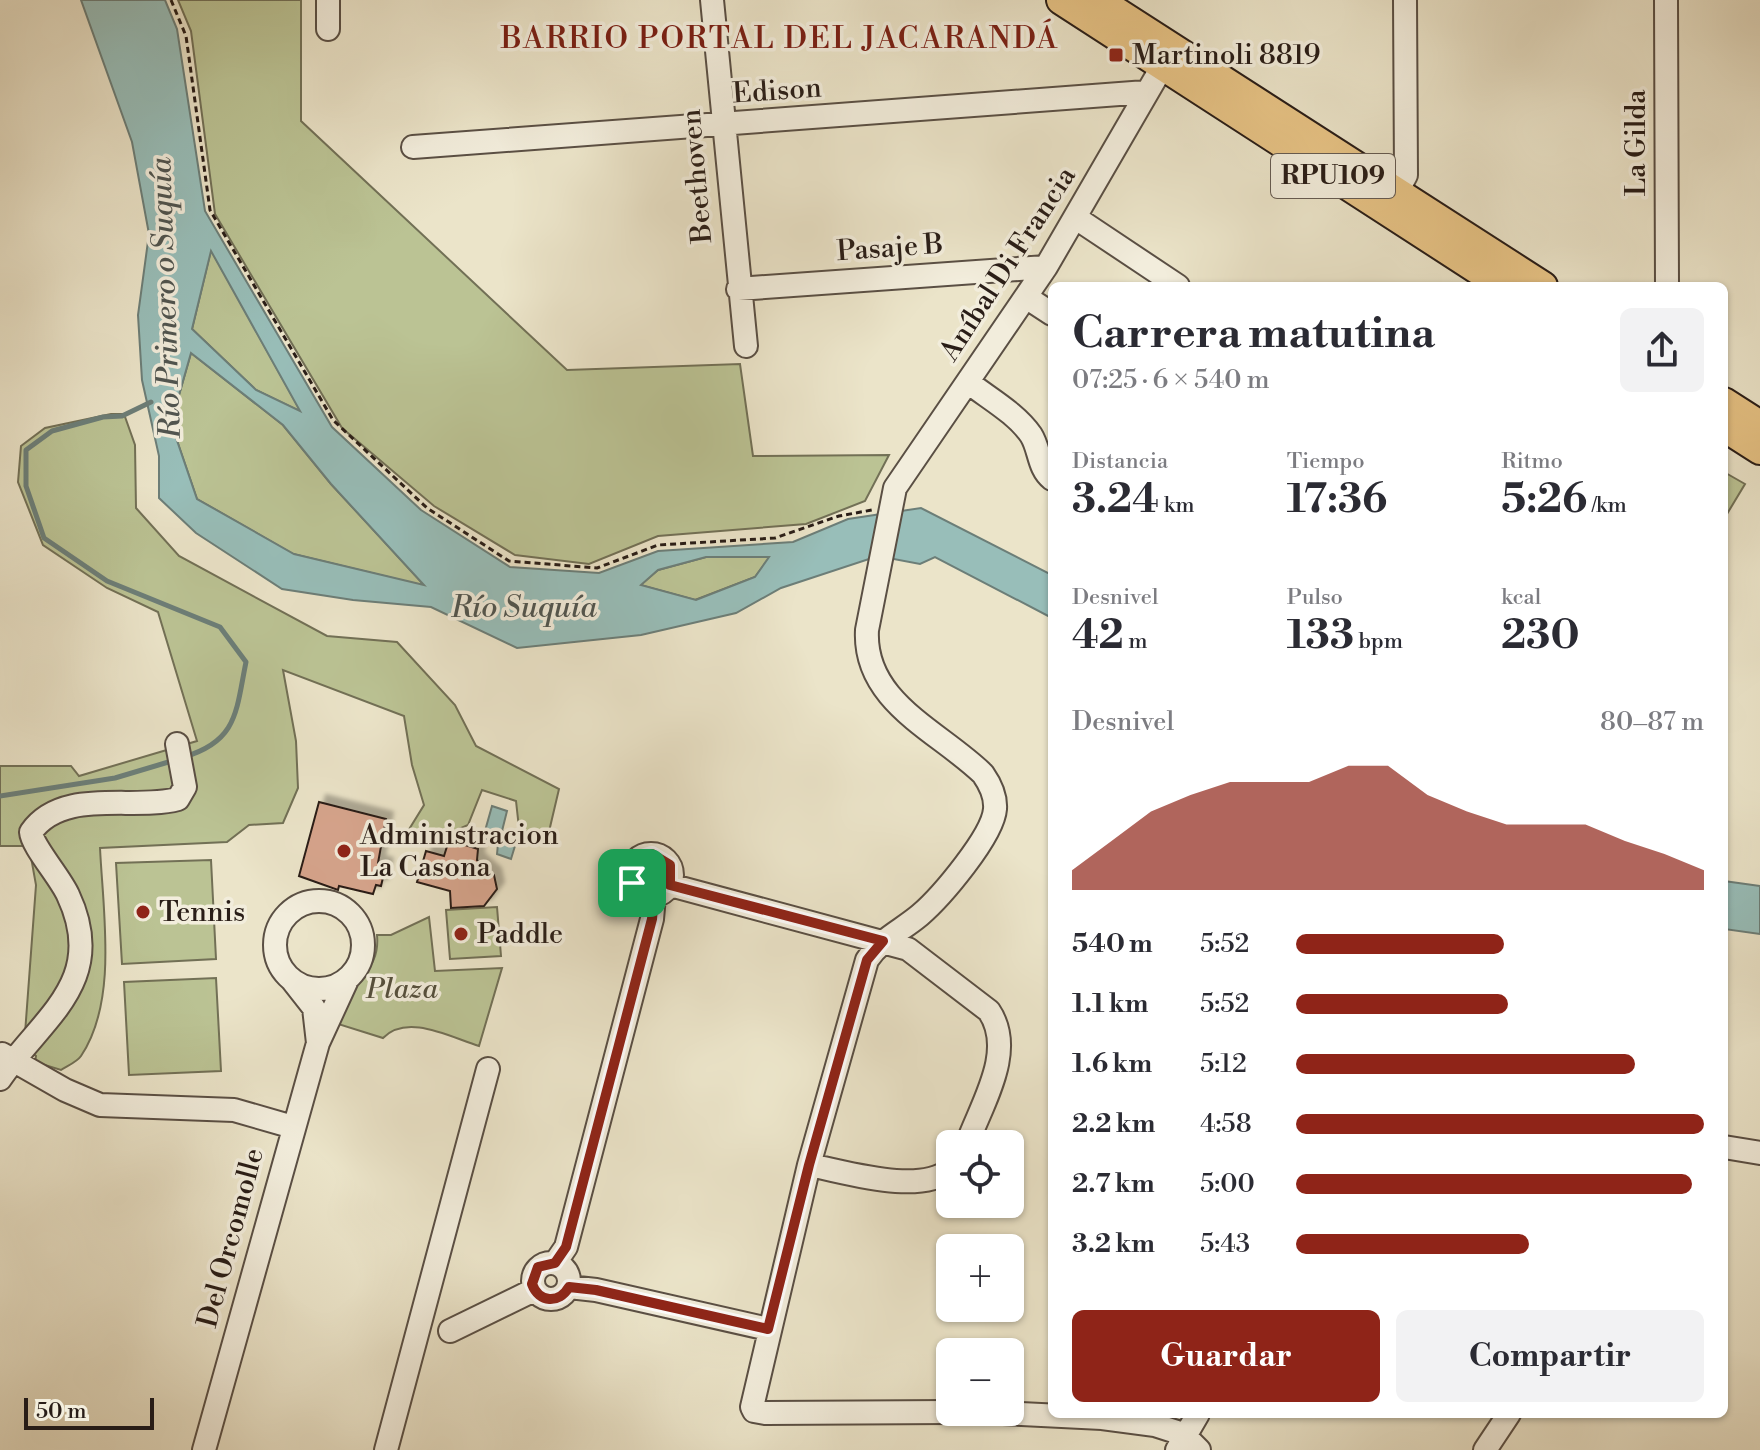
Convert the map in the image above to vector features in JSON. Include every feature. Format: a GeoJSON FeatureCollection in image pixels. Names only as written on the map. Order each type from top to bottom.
{"type":"FeatureCollection","features":[{"type":"Feature","properties":{"kind":"main road","name":"RPU109"},"geometry":{"type":"LineString","coordinates":[[1061,0],[1168,58],[1392,202],[1536,282]]}},
{"type":"Feature","properties":{"kind":"main road","name":"RPU109"},"geometry":{"type":"LineString","coordinates":[[1098,0],[1168,58]]}},
{"type":"Feature","properties":{"kind":"main road","name":"RPU109"},"geometry":{"type":"LineString","coordinates":[[1392,202],[1498,282]]}},
{"type":"Feature","properties":{"kind":"main road"},"geometry":{"type":"LineString","coordinates":[[1728,405],[1760,425]]}},
{"type":"Feature","properties":{"kind":"main road"},"geometry":{"type":"LineString","coordinates":[[1728,430],[1760,450]]}},
{"type":"Feature","properties":{"kind":"street"},"geometry":{"type":"LineString","coordinates":[[328,0],[328,29]]}},
{"type":"Feature","properties":{"kind":"street","name":"Beethoven"},"geometry":{"type":"LineString","coordinates":[[712,0],[746,346]]}},
{"type":"Feature","properties":{"kind":"street"},"geometry":{"type":"LineString","coordinates":[[1392,202],[1406,175],[1405,0]]}},
{"type":"Feature","properties":{"kind":"street","name":"La Gilda"},"geometry":{"type":"LineString","coordinates":[[1666,0],[1667,282]]}},
{"type":"Feature","properties":{"kind":"street","name":"Aníbal Di Francia"},"geometry":{"type":"LineString","coordinates":[[891,498],[1046,267],[1168,58]]}},
{"type":"Feature","properties":{"kind":"street","name":"Edison"},"geometry":{"type":"LineString","coordinates":[[413,147],[1146,92]]}},
{"type":"Feature","properties":{"kind":"street"},"geometry":{"type":"LineString","coordinates":[[1076,218],[1172,282]]}},
{"type":"Feature","properties":{"kind":"street","name":"Pasaje B"},"geometry":{"type":"LineString","coordinates":[[738,289],[1046,267]]}},
{"type":"Feature","properties":{"kind":"street"},"geometry":{"type":"LineString","coordinates":[[1026,297],[1048,311]]}},
{"type":"Feature","properties":{"kind":"street"},"geometry":{"type":"LineString","coordinates":[[968,382],[1033,437],[1048,475]]}},
{"type":"Feature","properties":{"kind":"street"},"geometry":{"type":"LineString","coordinates":[[891,498],[867,630],[866,647],[871,665],[887,694],[983,774],[992,788],[996,807],[992,822],[965,863],[935,899],[883,941],[867,960],[809,1165],[752,1403],[754,1411],[936,1412]]}},
{"type":"Feature","properties":{"kind":"street"},"geometry":{"type":"LineString","coordinates":[[0,1079],[7,1056],[58,1011],[71,989],[78,966],[79,936],[73,905],[57,873],[32,843],[31,832],[37,824],[61,811],[87,805],[145,804],[178,799],[185,787],[177,746]]}},
{"type":"Feature","properties":{"kind":"street"},"geometry":{"type":"LineString","coordinates":[[555,1263],[570,1233],[662,890],[883,941],[926,960],[989,1011],[997,1022],[1002,1049],[972,1130]]}},
{"type":"Feature","properties":{"kind":"street"},"geometry":{"type":"LineString","coordinates":[[291,979],[319,989],[347,980],[363,956],[361,927],[341,906],[313,901],[288,914],[275,940],[281,968],[314,1008],[318,1043]]}},
{"type":"Feature","properties":{"kind":"street","name":"Del Orcomolle"},"geometry":{"type":"LineString","coordinates":[[204,1450],[318,1043],[347,980]]}},
{"type":"Feature","properties":{"kind":"street"},"geometry":{"type":"LineString","coordinates":[[7,1056],[65,1090],[100,1105],[234,1110],[293,1127]]}},
{"type":"Feature","properties":{"kind":"street"},"geometry":{"type":"LineString","coordinates":[[386,1450],[488,1069]]}},
{"type":"Feature","properties":{"kind":"street"},"geometry":{"type":"LineString","coordinates":[[1728,1148],[1760,1153]]}},
{"type":"Feature","properties":{"kind":"street"},"geometry":{"type":"LineString","coordinates":[[809,1165],[913,1183],[936,1178]]}},
{"type":"Feature","properties":{"kind":"street"},"geometry":{"type":"LineString","coordinates":[[555,1263],[566,1270],[569,1287],[561,1297],[550,1300],[534,1290],[534,1272],[544,1264],[555,1263]]}},
{"type":"Feature","properties":{"kind":"street"},"geometry":{"type":"LineString","coordinates":[[569,1287],[596,1290],[768,1329]]}},
{"type":"Feature","properties":{"kind":"street"},"geometry":{"type":"LineString","coordinates":[[450,1331],[534,1290]]}},
{"type":"Feature","properties":{"kind":"street"},"geometry":{"type":"LineString","coordinates":[[1024,1414],[1048,1415]]}},
{"type":"Feature","properties":{"kind":"street"},"geometry":{"type":"LineString","coordinates":[[1102,1418],[1152,1419],[1186,1445],[1196,1418]]}},
{"type":"Feature","properties":{"kind":"street"},"geometry":{"type":"LineString","coordinates":[[1485,1450],[1506,1418]]}},
{"type":"Feature","properties":{"kind":"path"},"geometry":{"type":"LineString","coordinates":[[171,0],[186,36],[210,210],[333,420],[427,508],[509,561],[597,568],[658,545],[775,538],[891,498]]}},
{"type":"Feature","properties":{"kind":"green space"},"geometry":{"type":"Polygon","coordinates":[[[178,0],[301,0],[301,121],[567,370],[740,364],[753,456],[889,455],[865,501],[806,524],[658,536],[589,564],[515,555],[434,506],[342,428],[215,214],[191,31],[178,0]]]}},
{"type":"Feature","properties":{"kind":"green space"},"geometry":{"type":"Polygon","coordinates":[[[211,250],[301,412],[256,390],[192,329],[211,250]]]}},
{"type":"Feature","properties":{"kind":"green space"},"geometry":{"type":"Polygon","coordinates":[[[191,353],[283,425],[331,484],[425,586],[293,554],[197,499],[171,423],[191,353]]]}},
{"type":"Feature","properties":{"kind":"green space"},"geometry":{"type":"Polygon","coordinates":[[[124,414],[135,445],[136,508],[179,556],[327,636],[397,642],[455,705],[476,746],[559,789],[547,840],[519,828],[516,801],[482,790],[468,825],[434,840],[400,844],[424,805],[412,765],[404,716],[283,670],[296,741],[298,788],[283,823],[249,825],[227,842],[100,848],[106,955],[100,1009],[93,1034],[81,1056],[61,1070],[35,1062],[36,1056],[24,1047],[36,885],[29,846],[0,846],[0,766],[71,766],[79,776],[197,741],[158,612],[107,588],[43,545],[18,482],[21,446],[45,428],[124,414]]]}},
{"type":"Feature","properties":{"kind":"green space"},"geometry":{"type":"Polygon","coordinates":[[[1728,474],[1745,484],[1728,512],[1728,474]]]}},
{"type":"Feature","properties":{"kind":"green space"},"geometry":{"type":"Polygon","coordinates":[[[706,557],[770,557],[755,577],[695,600],[640,585],[658,570],[706,557]]]}},
{"type":"Feature","properties":{"kind":"green space"},"geometry":{"type":"Polygon","coordinates":[[[211,860],[216,959],[122,964],[116,863],[211,860]]]}},
{"type":"Feature","properties":{"kind":"green space"},"geometry":{"type":"Polygon","coordinates":[[[497,907],[501,956],[450,959],[446,910],[497,907]]]}},
{"type":"Feature","properties":{"kind":"green space","name":"Plaza"},"geometry":{"type":"Polygon","coordinates":[[[429,917],[435,971],[502,968],[479,1046],[429,1029],[404,1027],[383,1038],[338,1024],[352,991],[373,961],[377,935],[391,935],[429,917]]]}},
{"type":"Feature","properties":{"kind":"green space"},"geometry":{"type":"Polygon","coordinates":[[[216,978],[221,1071],[129,1075],[124,982],[216,978]]]}},
{"type":"Feature","properties":{"kind":"water","name":"Río Suquía"},"geometry":{"type":"Polygon","coordinates":[[[81,0],[165,0],[177,29],[205,211],[332,427],[421,510],[510,567],[599,573],[658,551],[793,542],[848,519],[921,508],[1048,573],[1048,616],[935,557],[920,564],[878,556],[781,588],[736,613],[641,635],[517,648],[431,607],[353,600],[282,589],[196,533],[159,498],[159,456],[142,380],[138,315],[149,234],[132,142],[81,0]],[[211,251],[192,329],[256,390],[300,411],[211,251]],[[191,353],[171,423],[197,499],[294,554],[424,585],[331,484],[283,425],[191,353]],[[706,557],[658,570],[641,585],[696,600],[755,577],[769,557],[706,557]]]}},
{"type":"Feature","properties":{"kind":"water"},"geometry":{"type":"Polygon","coordinates":[[[492,806],[507,811],[502,831],[518,836],[511,859],[497,854],[498,844],[483,838],[492,806]]]}},
{"type":"Feature","properties":{"kind":"water"},"geometry":{"type":"Polygon","coordinates":[[[1728,882],[1760,886],[1760,934],[1728,930],[1728,882]]]}},
{"type":"Feature","properties":{"kind":"building","name":"Administracion La Casona"},"geometry":{"type":"Polygon","coordinates":[[[319,802],[386,819],[378,863],[386,865],[381,886],[376,885],[373,894],[339,886],[338,890],[299,876],[319,802]]]}},
{"type":"Feature","properties":{"kind":"building"},"geometry":{"type":"Polygon","coordinates":[[[449,840],[478,849],[477,860],[494,875],[497,889],[484,906],[451,908],[450,891],[417,882],[426,851],[444,856],[449,840]]]}},
{"type":"Feature","properties":{"kind":"waterway","name":"Río Primero o Suquía"},"geometry":{"type":"LineString","coordinates":[[151,402],[122,416],[103,417],[52,431],[26,450],[26,486],[44,538],[107,581],[220,627],[246,662],[236,709],[225,733],[202,750],[184,757]]}},
{"type":"Feature","properties":{"kind":"waterway"},"geometry":{"type":"LineString","coordinates":[[0,796],[115,778],[175,760]]}},
{"type":"Feature","properties":{"kind":"place","name":"Martinoli 8819"},"geometry":{"type":"Point","coordinates":[1116,55]}},
{"type":"Feature","properties":{"kind":"place","name":"Administracion La Casona"},"geometry":{"type":"Point","coordinates":[344,851]}},
{"type":"Feature","properties":{"kind":"place","name":"Tennis"},"geometry":{"type":"Point","coordinates":[143,912]}},
{"type":"Feature","properties":{"kind":"place","name":"Paddle"},"geometry":{"type":"Point","coordinates":[461,934]}},
{"type":"Feature","properties":{"kind":"district","name":"BARRIO PORTAL DEL JACARANDÁ"},"geometry":{"type":"Point","coordinates":[780,39]}},
{"type":"Feature","properties":{"kind":"route"},"geometry":{"type":"LineString","coordinates":[[652,854],[665,859],[670,865],[670,885],[883,941],[867,960],[809,1165],[768,1329],[596,1290],[569,1287],[561,1297],[550,1300],[538,1295],[532,1284],[538,1267],[555,1263],[566,1247],[652,919],[654,896],[641,893],[632,883],[630,876],[634,863],[652,854]]}}]}
